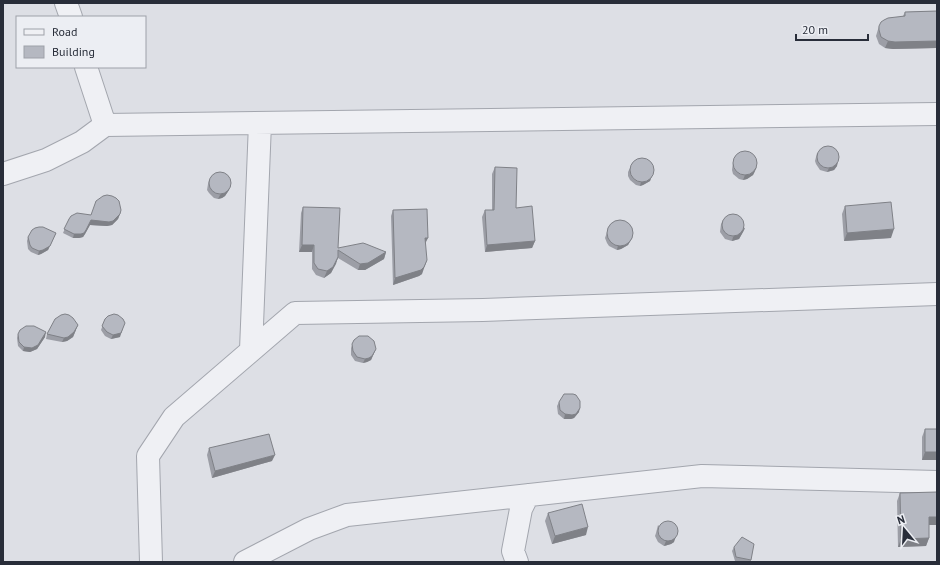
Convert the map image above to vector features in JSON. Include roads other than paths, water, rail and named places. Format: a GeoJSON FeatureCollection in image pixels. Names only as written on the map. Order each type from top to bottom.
{"type":"FeatureCollection","features":[{"type":"Feature","properties":{"kind":"street"},"geometry":{"type":"LineString","coordinates":[[66,3],[71,16]]}},
{"type":"Feature","properties":{"kind":"street"},"geometry":{"type":"LineString","coordinates":[[86,68],[105,125]]}},
{"type":"Feature","properties":{"kind":"street"},"geometry":{"type":"LineString","coordinates":[[3,174],[46,160],[82,142],[105,125],[937,114]]}},
{"type":"Feature","properties":{"kind":"street"},"geometry":{"type":"LineString","coordinates":[[251,350],[260,123]]}},
{"type":"Feature","properties":{"kind":"street"},"geometry":{"type":"LineString","coordinates":[[151,562],[148,456],[174,417],[295,313],[483,310],[937,294]]}},
{"type":"Feature","properties":{"kind":"street"},"geometry":{"type":"LineString","coordinates":[[245,562],[309,529],[347,515],[702,476],[937,482]]}},
{"type":"Feature","properties":{"kind":"street"},"geometry":{"type":"LineString","coordinates":[[517,562],[513,551],[521,509],[528,495]]}}]}
